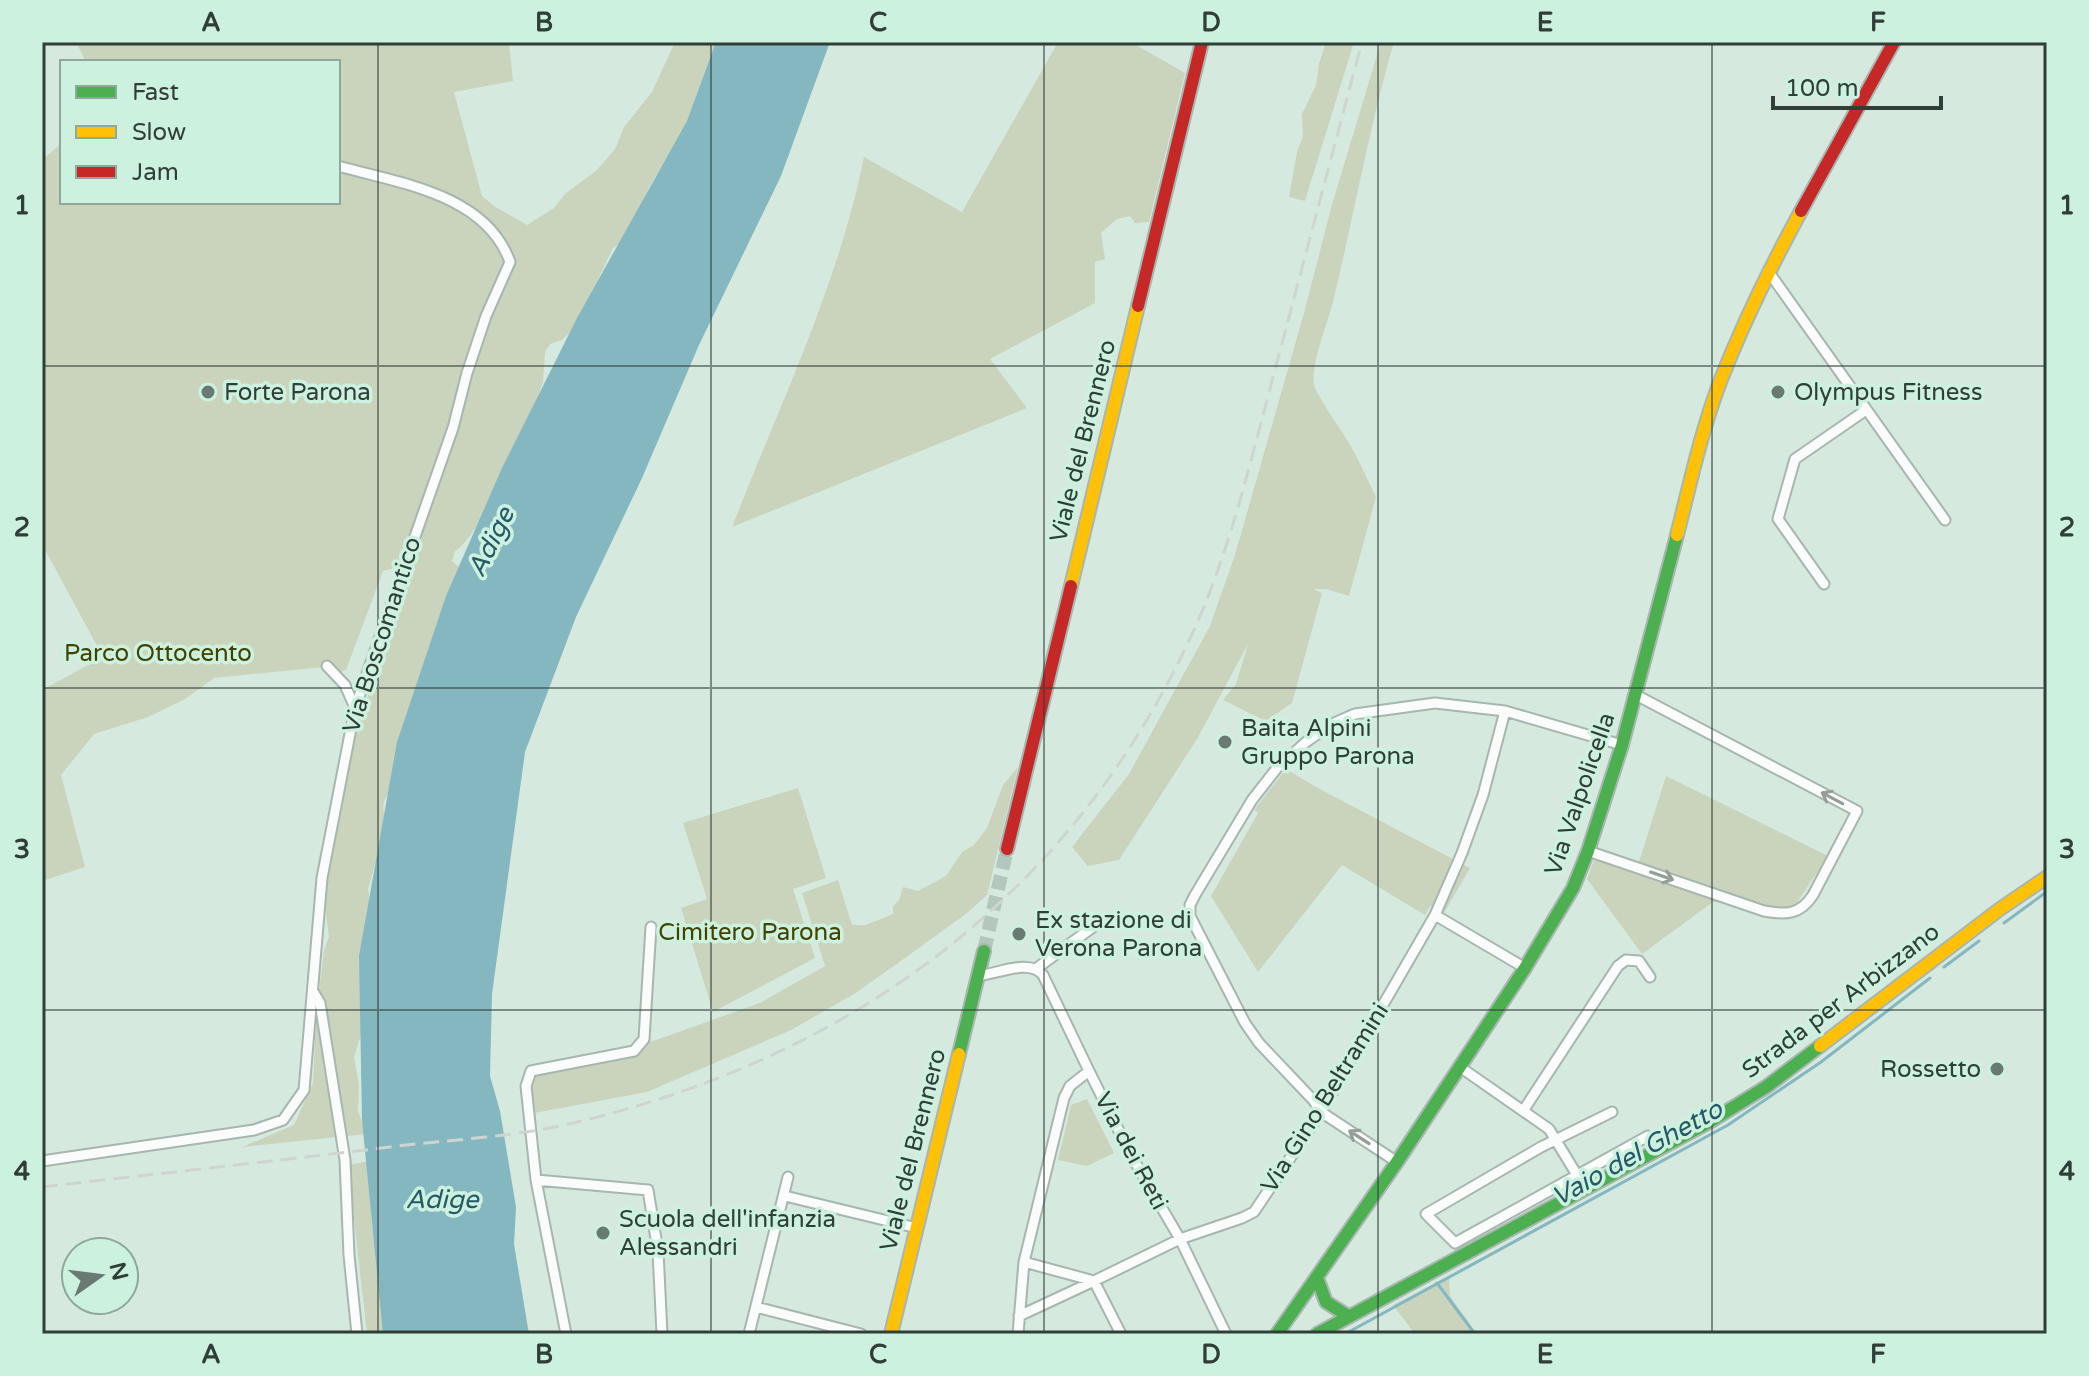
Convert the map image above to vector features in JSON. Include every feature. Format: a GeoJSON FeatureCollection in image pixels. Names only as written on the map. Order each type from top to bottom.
{"type":"FeatureCollection","features":[{"type":"Feature","properties":{"kind":"main road","name":"Viale del Brennero"},"geometry":{"type":"LineString","coordinates":[[1007,849],[1202,42]]}},
{"type":"Feature","properties":{"kind":"main road","name":"Via Valpolicella"},"geometry":{"type":"LineString","coordinates":[[1277,1334],[1397,1162],[1525,968],[1573,888],[1622,745],[1702,439],[1735,344],[1768,271],[1894,42]]}},
{"type":"Feature","properties":{"kind":"main road","name":"Strada per Arbizzano"},"geometry":{"type":"LineString","coordinates":[[1317,1334],[1630,1167],[1731,1109],[1766,1087],[2000,909],[2047,877]]}},
{"type":"Feature","properties":{"kind":"main road","name":"Viale del Brennero"},"geometry":{"type":"LineString","coordinates":[[891,1334],[984,951]]}},
{"type":"Feature","properties":{"kind":"main road"},"geometry":{"type":"LineString","coordinates":[[1317,1278],[1326,1304],[1348,1316]]}},
{"type":"Feature","properties":{"kind":"street","name":"Via Boscomantico"},"geometry":{"type":"LineString","coordinates":[[42,1161],[254,1130],[283,1120],[304,1090],[322,878],[355,708],[453,428],[486,316],[510,262],[505,247],[494,234],[448,197],[340,167]]}},
{"type":"Feature","properties":{"kind":"street"},"geometry":{"type":"LineString","coordinates":[[1768,271],[1945,520]]}},
{"type":"Feature","properties":{"kind":"street"},"geometry":{"type":"LineString","coordinates":[[1824,584],[1778,519],[1795,459],[1866,410]]}},
{"type":"Feature","properties":{"kind":"street"},"geometry":{"type":"LineString","coordinates":[[327,666],[345,685],[355,708]]}},
{"type":"Feature","properties":{"kind":"street"},"geometry":{"type":"LineString","coordinates":[[1588,851],[1764,911],[1781,915],[1796,913],[1807,905],[1813,895],[1857,811],[1636,695]]}},
{"type":"Feature","properties":{"kind":"street"},"geometry":{"type":"LineString","coordinates":[[1397,1162],[1321,1112],[1259,1043],[1245,1023],[1190,916],[1190,905],[1195,895],[1252,800],[1269,778],[1306,742],[1332,724],[1355,714],[1435,703],[1505,711],[1622,745]]}},
{"type":"Feature","properties":{"kind":"street","name":"Via Gino Beltramini"},"geometry":{"type":"LineString","coordinates":[[1019,1316],[1180,1239],[1254,1212],[1321,1112],[1435,915],[1483,795],[1505,711]]}},
{"type":"Feature","properties":{"kind":"street"},"geometry":{"type":"LineString","coordinates":[[1435,915],[1525,968]]}},
{"type":"Feature","properties":{"kind":"street"},"geometry":{"type":"LineString","coordinates":[[977,976],[1028,966],[1037,968],[1097,924]]}},
{"type":"Feature","properties":{"kind":"street"},"geometry":{"type":"LineString","coordinates":[[566,1334],[536,1180],[526,1086],[531,1071],[634,1051],[644,1039],[651,927]]}},
{"type":"Feature","properties":{"kind":"street"},"geometry":{"type":"LineString","coordinates":[[1523,1111],[1618,966],[1626,960],[1639,961],[1650,977]]}},
{"type":"Feature","properties":{"kind":"street","name":"Via dei Reti"},"geometry":{"type":"LineString","coordinates":[[1037,968],[1132,1157],[1180,1239],[1226,1334]]}},
{"type":"Feature","properties":{"kind":"street"},"geometry":{"type":"LineString","coordinates":[[314,993],[320,1003],[343,1137],[357,1334]]}},
{"type":"Feature","properties":{"kind":"street"},"geometry":{"type":"LineString","coordinates":[[1460,1067],[1549,1129],[1577,1175]]}},
{"type":"Feature","properties":{"kind":"street"},"geometry":{"type":"LineString","coordinates":[[1018,1334],[1024,1262],[1064,1098],[1070,1086],[1089,1071]]}},
{"type":"Feature","properties":{"kind":"street"},"geometry":{"type":"LineString","coordinates":[[1612,1112],[1426,1214],[1455,1243],[1648,1136]]}},
{"type":"Feature","properties":{"kind":"street"},"geometry":{"type":"LineString","coordinates":[[749,1334],[788,1177]]}},
{"type":"Feature","properties":{"kind":"street"},"geometry":{"type":"LineString","coordinates":[[536,1180],[648,1190],[658,1251],[662,1334]]}},
{"type":"Feature","properties":{"kind":"street"},"geometry":{"type":"LineString","coordinates":[[785,1196],[917,1228]]}},
{"type":"Feature","properties":{"kind":"street"},"geometry":{"type":"LineString","coordinates":[[1024,1262],[1094,1281],[1121,1334]]}},
{"type":"Feature","properties":{"kind":"street"},"geometry":{"type":"LineString","coordinates":[[756,1307],[861,1334]]}},
{"type":"Feature","properties":{"kind":"green space","name":"Parco Ottocento"},"geometry":{"type":"Polygon","coordinates":[[[76,42],[509,42],[513,81],[454,92],[482,196],[527,225],[554,208],[565,194],[597,170],[615,149],[624,127],[652,92],[675,42],[726,42],[714,78],[648,189],[638,214],[620,243],[613,248],[596,284],[586,318],[562,340],[550,344],[545,352],[543,382],[535,404],[534,430],[511,450],[489,505],[463,545],[455,551],[452,561],[465,572],[395,784],[383,804],[388,834],[386,857],[376,861],[368,889],[374,926],[367,1016],[354,1057],[359,1085],[358,1111],[366,1134],[242,1147],[294,1125],[313,1083],[316,1017],[324,951],[329,936],[325,908],[328,860],[353,726],[366,711],[371,670],[412,563],[383,571],[346,670],[331,676],[324,667],[214,678],[185,699],[148,717],[94,734],[61,775],[85,867],[42,881],[42,690],[103,657],[42,544],[42,160],[60,145],[60,204],[340,204],[340,60],[85,60],[76,42]]]}},
{"type":"Feature","properties":{"kind":"green space"},"geometry":{"type":"Polygon","coordinates":[[[1058,42],[1131,42],[1185,73],[1149,222],[1135,223],[1130,216],[1117,219],[1101,233],[1105,259],[1095,262],[1095,303],[990,359],[1027,408],[732,527],[823,299],[853,205],[864,157],[962,212],[1058,42]]]}},
{"type":"Feature","properties":{"kind":"green space"},"geometry":{"type":"Polygon","coordinates":[[[1326,42],[1354,42],[1305,201],[1289,197],[1303,136],[1302,114],[1316,85],[1326,42]]]}},
{"type":"Feature","properties":{"kind":"green space"},"geometry":{"type":"Polygon","coordinates":[[[1381,42],[1394,42],[1313,377],[1316,391],[1353,449],[1376,497],[1349,596],[1326,589],[1313,589],[1322,593],[1292,703],[1266,721],[1223,700],[1236,684],[1248,644],[1197,739],[1119,860],[1088,866],[1072,847],[1129,774],[1210,626],[1235,555],[1331,208],[1381,42]]]}},
{"type":"Feature","properties":{"kind":"green space"},"geometry":{"type":"Polygon","coordinates":[[[1018,767],[987,895],[894,966],[854,994],[791,1030],[647,1092],[529,1114],[526,1079],[659,1039],[760,1003],[825,966],[802,893],[838,880],[852,925],[866,925],[893,914],[893,906],[899,900],[903,887],[918,891],[946,876],[962,852],[974,845],[987,828],[1003,785],[1018,767]]]}},
{"type":"Feature","properties":{"kind":"green space"},"geometry":{"type":"Polygon","coordinates":[[[1286,769],[1470,868],[1444,913],[1430,906],[1425,915],[1342,865],[1258,972],[1211,896],[1258,813],[1254,810],[1286,769]]]}},
{"type":"Feature","properties":{"kind":"green space"},"geometry":{"type":"Polygon","coordinates":[[[1666,776],[1828,856],[1792,910],[1713,902],[1642,954],[1587,879],[1597,852],[1639,862],[1666,776]]]}},
{"type":"Feature","properties":{"kind":"green space","name":"Cimitero Parona"},"geometry":{"type":"Polygon","coordinates":[[[798,788],[826,878],[793,889],[815,958],[713,1012],[681,908],[707,899],[683,823],[798,788]]]}},
{"type":"Feature","properties":{"kind":"green space"},"geometry":{"type":"Polygon","coordinates":[[[1087,1099],[1114,1153],[1087,1166],[1058,1160],[1071,1105],[1087,1099]]]}},
{"type":"Feature","properties":{"kind":"green space"},"geometry":{"type":"Polygon","coordinates":[[[370,1161],[372,1225],[393,1334],[367,1334],[348,1165],[370,1161]]]}},
{"type":"Feature","properties":{"kind":"green space"},"geometry":{"type":"Polygon","coordinates":[[[1449,1276],[1450,1296],[1477,1334],[1415,1334],[1393,1305],[1449,1276]]]}},
{"type":"Feature","properties":{"kind":"water","name":"Adige"},"geometry":{"type":"Polygon","coordinates":[[[716,42],[830,42],[781,176],[699,345],[642,478],[576,617],[525,752],[492,994],[490,1076],[500,1111],[516,1207],[514,1244],[529,1334],[383,1334],[362,1120],[359,956],[397,742],[446,596],[502,468],[577,318],[687,121],[716,42]]]}},
{"type":"Feature","properties":{"kind":"waterway","name":"Vaio del Ghetto"},"geometry":{"type":"LineString","coordinates":[[2004,923],[2045,893]]}},
{"type":"Feature","properties":{"kind":"waterway","name":"Vaio del Ghetto"},"geometry":{"type":"LineString","coordinates":[[1944,967],[1979,941]]}},
{"type":"Feature","properties":{"kind":"waterway","name":"Vaio del Ghetto"},"geometry":{"type":"LineString","coordinates":[[1345,1334],[1728,1125],[1821,1062],[1930,978]]}},
{"type":"Feature","properties":{"kind":"waterway"},"geometry":{"type":"LineString","coordinates":[[1437,1283],[1475,1334]]}},
{"type":"Feature","properties":{"kind":"tunnel"},"geometry":{"type":"LineString","coordinates":[[984,951],[1007,849]]}},
{"type":"Feature","properties":{"kind":"railway"},"geometry":{"type":"LineString","coordinates":[[42,1187],[511,1134],[573,1123],[675,1094],[770,1056],[860,1008],[942,952],[1017,886],[1085,811],[1143,726],[1193,632],[1218,570],[1238,506],[1362,42]]}},
{"type":"Feature","properties":{"kind":"traffic: fast"},"geometry":{"type":"LineString","coordinates":[[1277,1334],[1397,1162],[1525,968],[1573,888],[1622,745],[1677,535]]}},
{"type":"Feature","properties":{"kind":"traffic: fast"},"geometry":{"type":"LineString","coordinates":[[959,1054],[984,951]]}},
{"type":"Feature","properties":{"kind":"traffic: fast"},"geometry":{"type":"LineString","coordinates":[[1317,1334],[1711,1121],[1766,1087],[1820,1046]]}},
{"type":"Feature","properties":{"kind":"traffic: fast"},"geometry":{"type":"LineString","coordinates":[[1317,1278],[1326,1302],[1348,1316]]}},
{"type":"Feature","properties":{"kind":"traffic: slow"},"geometry":{"type":"LineString","coordinates":[[1677,535],[1701,439],[1720,382],[1758,295],[1801,211]]}},
{"type":"Feature","properties":{"kind":"traffic: slow"},"geometry":{"type":"LineString","coordinates":[[1071,586],[1138,306]]}},
{"type":"Feature","properties":{"kind":"traffic: slow"},"geometry":{"type":"LineString","coordinates":[[1820,1046],[2047,877]]}},
{"type":"Feature","properties":{"kind":"traffic: slow"},"geometry":{"type":"LineString","coordinates":[[891,1334],[959,1054]]}},
{"type":"Feature","properties":{"kind":"traffic: jam"},"geometry":{"type":"LineString","coordinates":[[1138,306],[1202,42]]}},
{"type":"Feature","properties":{"kind":"traffic: jam"},"geometry":{"type":"LineString","coordinates":[[1801,211],[1894,42]]}},
{"type":"Feature","properties":{"kind":"traffic: jam"},"geometry":{"type":"LineString","coordinates":[[1007,849],[1071,586]]}},
{"type":"Feature","properties":{"kind":"place","name":"Forte Parona"},"geometry":{"type":"Point","coordinates":[208,392]}},
{"type":"Feature","properties":{"kind":"place","name":"Olympus Fitness"},"geometry":{"type":"Point","coordinates":[1778,392]}},
{"type":"Feature","properties":{"kind":"place","name":"Baita Alpini Gruppo Parona"},"geometry":{"type":"Point","coordinates":[1225,742]}},
{"type":"Feature","properties":{"kind":"place","name":"Ex stazione di Verona Parona"},"geometry":{"type":"Point","coordinates":[1019,934]}},
{"type":"Feature","properties":{"kind":"place","name":"Rossetto"},"geometry":{"type":"Point","coordinates":[1997,1069]}},
{"type":"Feature","properties":{"kind":"place","name":"Scuola dell'infanzia Alessandri"},"geometry":{"type":"Point","coordinates":[603,1233]}}]}
